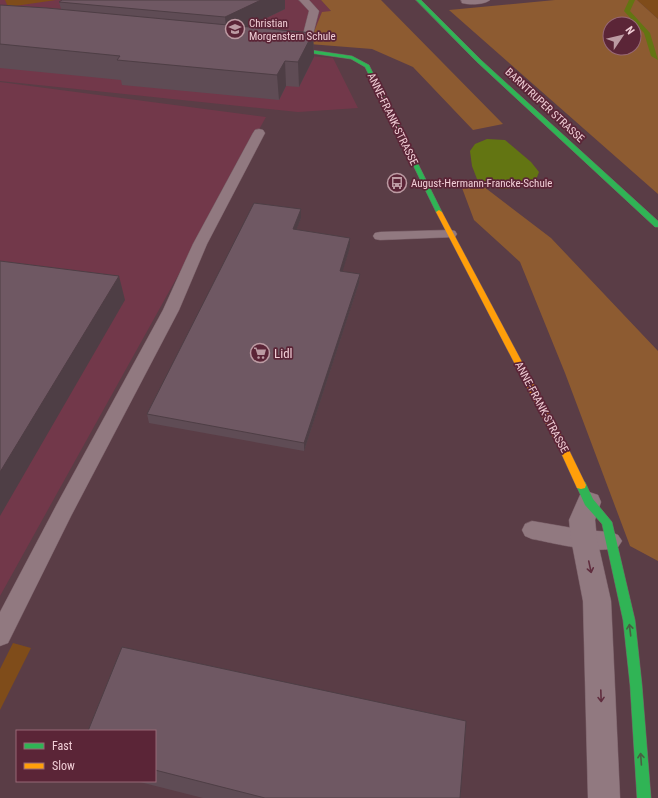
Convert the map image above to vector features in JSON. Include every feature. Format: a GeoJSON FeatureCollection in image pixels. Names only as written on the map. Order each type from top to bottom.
{"type":"FeatureCollection","features":[{"type":"Feature","properties":{"kind":"street","name":"BARNTRUPER STRASSE"},"geometry":{"type":"LineString","coordinates":[[418,0],[479,61],[658,225]]}},
{"type":"Feature","properties":{"kind":"street","name":"ANNE-FRANK-STRASSE"},"geometry":{"type":"LineString","coordinates":[[273,47],[304,50],[352,58],[367,66],[450,234],[567,455],[589,502],[607,522],[629,620],[636,685],[644,798]]}},
{"type":"Feature","properties":{"kind":"street"},"geometry":{"type":"LineString","coordinates":[[589,502],[582,520],[584,539],[597,600],[604,798]]}},
{"type":"Feature","properties":{"kind":"lane"},"geometry":{"type":"LineString","coordinates":[[304,0],[314,11],[304,50]]}},
{"type":"Feature","properties":{"kind":"lane"},"geometry":{"type":"LineString","coordinates":[[465,2],[485,0]]}},
{"type":"Feature","properties":{"kind":"lane"},"geometry":{"type":"LineString","coordinates":[[0,636],[68,503],[171,310],[200,244],[259,133]]}},
{"type":"Feature","properties":{"kind":"lane"},"geometry":{"type":"LineString","coordinates":[[380,236],[450,234]]}},
{"type":"Feature","properties":{"kind":"lane"},"geometry":{"type":"LineString","coordinates":[[532,530],[584,539],[611,541]]}},
{"type":"Feature","properties":{"kind":"shaded area","name":"Christian Morgenstern Schule"},"geometry":{"type":"Polygon","coordinates":[[[0,0],[321,0],[331,11],[309,44],[0,14],[0,0]]]}},
{"type":"Feature","properties":{"kind":"shaded area"},"geometry":{"type":"Polygon","coordinates":[[[5,0],[56,0],[8,7],[5,0]]]}},
{"type":"Feature","properties":{"kind":"shaded area"},"geometry":{"type":"Polygon","coordinates":[[[321,0],[381,0],[503,124],[473,130],[413,67],[372,49],[309,44],[322,12],[331,11],[321,0]]]}},
{"type":"Feature","properties":{"kind":"shaded area"},"geometry":{"type":"Polygon","coordinates":[[[555,0],[637,0],[658,19],[658,194],[449,10],[555,0]]]}},
{"type":"Feature","properties":{"kind":"shaded area"},"geometry":{"type":"Polygon","coordinates":[[[637,0],[658,0],[658,19],[637,0]]]}},
{"type":"Feature","properties":{"kind":"shaded area"},"geometry":{"type":"Polygon","coordinates":[[[0,28],[333,58],[358,108],[298,112],[0,81],[0,28]]]}},
{"type":"Feature","properties":{"kind":"shaded area"},"geometry":{"type":"Polygon","coordinates":[[[0,82],[266,117],[0,596],[0,82]]]}},
{"type":"Feature","properties":{"kind":"shaded area"},"geometry":{"type":"Polygon","coordinates":[[[487,139],[505,140],[531,162],[539,172],[535,182],[516,188],[500,189],[477,179],[472,166],[470,151],[475,144],[487,139]]]}},
{"type":"Feature","properties":{"kind":"shaded area"},"geometry":{"type":"Polygon","coordinates":[[[479,183],[551,238],[658,351],[658,561],[630,546],[565,373],[520,262],[474,220],[462,188],[479,183]]]}},
{"type":"Feature","properties":{"kind":"shaded area"},"geometry":{"type":"Polygon","coordinates":[[[13,643],[31,648],[0,710],[0,669],[13,643]]]}},
{"type":"Feature","properties":{"kind":"building"},"geometry":{"type":"Polygon","coordinates":[[[62,0],[261,0],[225,17],[59,2],[62,0]]]}},
{"type":"Feature","properties":{"kind":"building"},"geometry":{"type":"Polygon","coordinates":[[[0,5],[313,33],[298,62],[285,61],[277,75],[117,60],[120,56],[0,44],[0,5]]]}},
{"type":"Feature","properties":{"kind":"building","name":"Lidl"},"geometry":{"type":"Polygon","coordinates":[[[254,203],[301,209],[293,229],[350,238],[340,271],[360,274],[304,443],[147,414],[254,203]]]}},
{"type":"Feature","properties":{"kind":"building"},"geometry":{"type":"Polygon","coordinates":[[[0,261],[119,276],[0,472],[0,261]]]}},
{"type":"Feature","properties":{"kind":"building"},"geometry":{"type":"Polygon","coordinates":[[[122,647],[466,721],[460,798],[265,798],[156,770],[156,730],[88,730],[122,647]]]}},
{"type":"Feature","properties":{"kind":"waterway"},"geometry":{"type":"LineString","coordinates":[[632,0],[627,11],[647,33],[654,56],[658,58]]}},
{"type":"Feature","properties":{"kind":"traffic: fast"},"geometry":{"type":"LineString","coordinates":[[418,0],[479,61],[658,225]]}},
{"type":"Feature","properties":{"kind":"traffic: fast"},"geometry":{"type":"LineString","coordinates":[[284,48],[352,58],[367,66],[439,212]]}},
{"type":"Feature","properties":{"kind":"traffic: fast"},"geometry":{"type":"LineString","coordinates":[[581,485],[589,502],[607,522],[629,620],[636,685],[644,798]]}},
{"type":"Feature","properties":{"kind":"traffic: slow"},"geometry":{"type":"LineString","coordinates":[[439,212],[567,455],[581,485]]}},
{"type":"Feature","properties":{"kind":"place","name":"Christian Morgenstern Schule"},"geometry":{"type":"Point","coordinates":[235,29]}},
{"type":"Feature","properties":{"kind":"place","name":"August-Hermann-Francke-Schule"},"geometry":{"type":"Point","coordinates":[397,183]}},
{"type":"Feature","properties":{"kind":"place","name":"Lidl"},"geometry":{"type":"Point","coordinates":[260,353]}}]}
